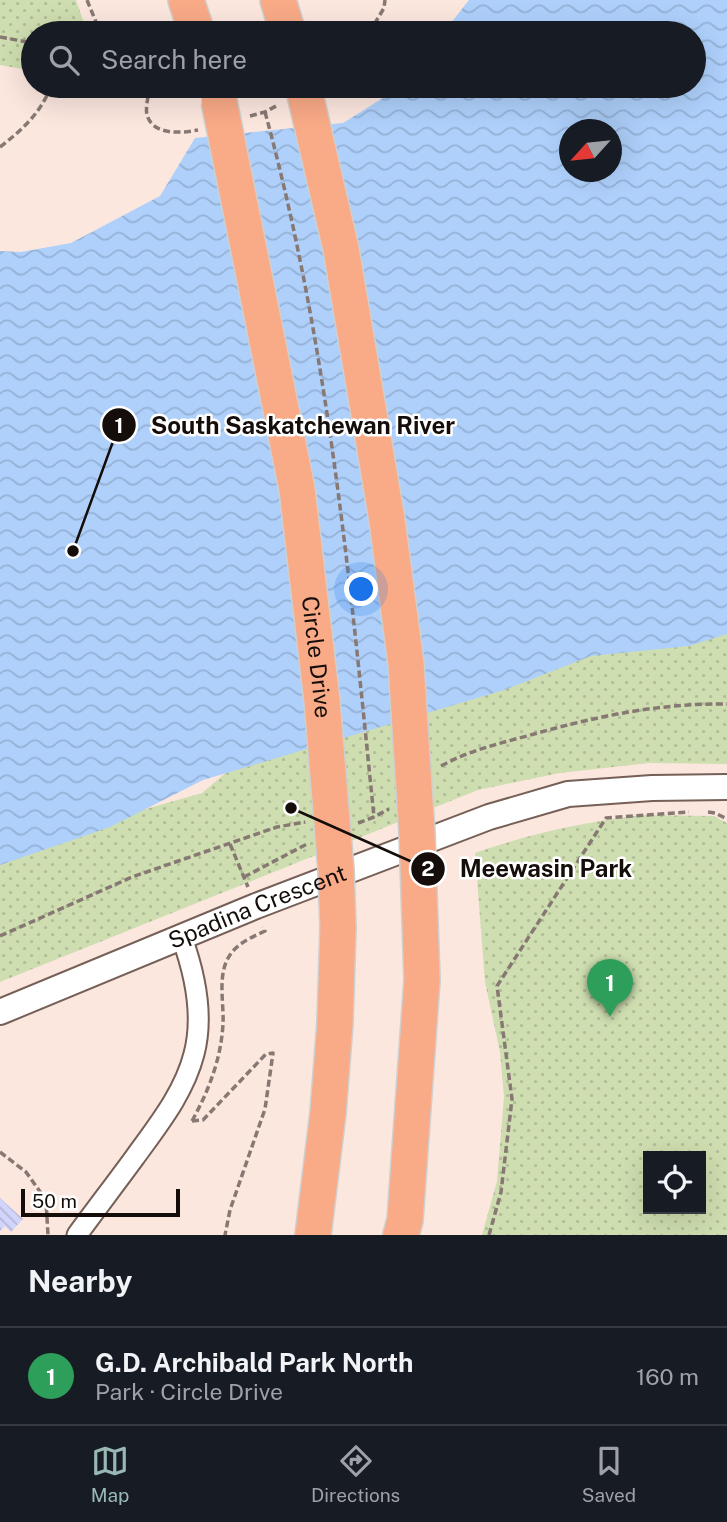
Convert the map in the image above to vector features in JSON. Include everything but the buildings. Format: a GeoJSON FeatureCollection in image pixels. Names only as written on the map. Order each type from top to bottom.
{"type":"FeatureCollection","features":[{"type":"Feature","properties":{"kind":"highway"},"geometry":{"type":"LineString","coordinates":[[186,0],[193,21]]}},
{"type":"Feature","properties":{"kind":"highway"},"geometry":{"type":"LineString","coordinates":[[278,0],[284,21]]}},
{"type":"Feature","properties":{"kind":"highway","name":"Circle Drive"},"geometry":{"type":"LineString","coordinates":[[217,98],[297,489],[322,701],[338,927],[335,1023],[328,1114],[313,1235]]}},
{"type":"Feature","properties":{"kind":"highway"},"geometry":{"type":"LineString","coordinates":[[306,98],[343,262],[371,416],[406,664],[418,847],[422,980],[405,1220],[401,1235]]}},
{"type":"Feature","properties":{"kind":"street","name":"Spadina Crescent"},"geometry":{"type":"LineString","coordinates":[[0,1012],[256,906],[489,817],[568,794],[652,788],[727,787]]}},
{"type":"Feature","properties":{"kind":"street"},"geometry":{"type":"LineString","coordinates":[[77,1235],[155,1130],[176,1099],[189,1071],[198,1029],[194,971],[182,938]]}},
{"type":"Feature","properties":{"kind":"path"},"geometry":{"type":"LineString","coordinates":[[87,0],[96,21]]}},
{"type":"Feature","properties":{"kind":"path"},"geometry":{"type":"LineString","coordinates":[[376,21],[384,8],[385,0]]}},
{"type":"Feature","properties":{"kind":"path"},"geometry":{"type":"LineString","coordinates":[[0,37],[21,41]]}},
{"type":"Feature","properties":{"kind":"path"},"geometry":{"type":"LineString","coordinates":[[0,147],[27,125],[46,98]]}},
{"type":"Feature","properties":{"kind":"path"},"geometry":{"type":"LineString","coordinates":[[265,112],[310,310],[335,465],[374,817]]}},
{"type":"Feature","properties":{"kind":"path"},"geometry":{"type":"LineString","coordinates":[[489,1235],[501,1192],[512,1099],[496,986],[606,818],[694,812]]}},
{"type":"Feature","properties":{"kind":"path"},"geometry":{"type":"LineString","coordinates":[[705,812],[727,819]]}},
{"type":"Feature","properties":{"kind":"path"},"geometry":{"type":"LineString","coordinates":[[244,877],[310,842]]}},
{"type":"Feature","properties":{"kind":"path"},"geometry":{"type":"LineString","coordinates":[[225,1235],[230,1210],[265,1109],[273,1053],[266,1054],[203,1120],[192,1121],[214,1076],[219,1053],[223,1025],[223,973],[227,959],[246,940],[265,931]]}},
{"type":"Feature","properties":{"kind":"path"},"geometry":{"type":"LineString","coordinates":[[0,1152],[26,1172],[46,1200],[48,1235]]}},
{"type":"Feature","properties":{"kind":"green space"},"geometry":{"type":"Polygon","coordinates":[[[0,0],[76,0],[83,21],[21,21],[21,69],[0,65],[0,0]]]}},
{"type":"Feature","properties":{"kind":"green space"},"geometry":{"type":"Polygon","coordinates":[[[727,625],[727,764],[649,763],[560,773],[478,790],[0,982],[0,858],[100,822],[202,793],[237,763],[562,652],[727,625]]]}},
{"type":"Feature","properties":{"kind":"green space"},"geometry":{"type":"Polygon","coordinates":[[[641,815],[714,816],[727,823],[727,1235],[482,1235],[497,1181],[504,1097],[500,1052],[485,982],[475,853],[577,825],[641,815]]]}},
{"type":"Feature","properties":{"kind":"water"},"geometry":{"type":"Polygon","coordinates":[[[469,0],[727,0],[727,634],[689,646],[591,656],[504,690],[203,780],[110,827],[0,865],[0,251],[21,252],[71,243],[160,196],[195,138],[343,123],[383,98],[706,98],[706,21],[452,21],[469,0]]]}},
{"type":"Feature","properties":{"kind":"place","name":"South Saskatchewan River"},"geometry":{"type":"Point","coordinates":[73,551]}},
{"type":"Feature","properties":{"kind":"place","name":"Meewasin Park"},"geometry":{"type":"Point","coordinates":[291,808]}},
{"type":"Feature","properties":{"kind":"place","name":"G.D. Archibald Park North"},"geometry":{"type":"Point","coordinates":[610,1017]}}]}
